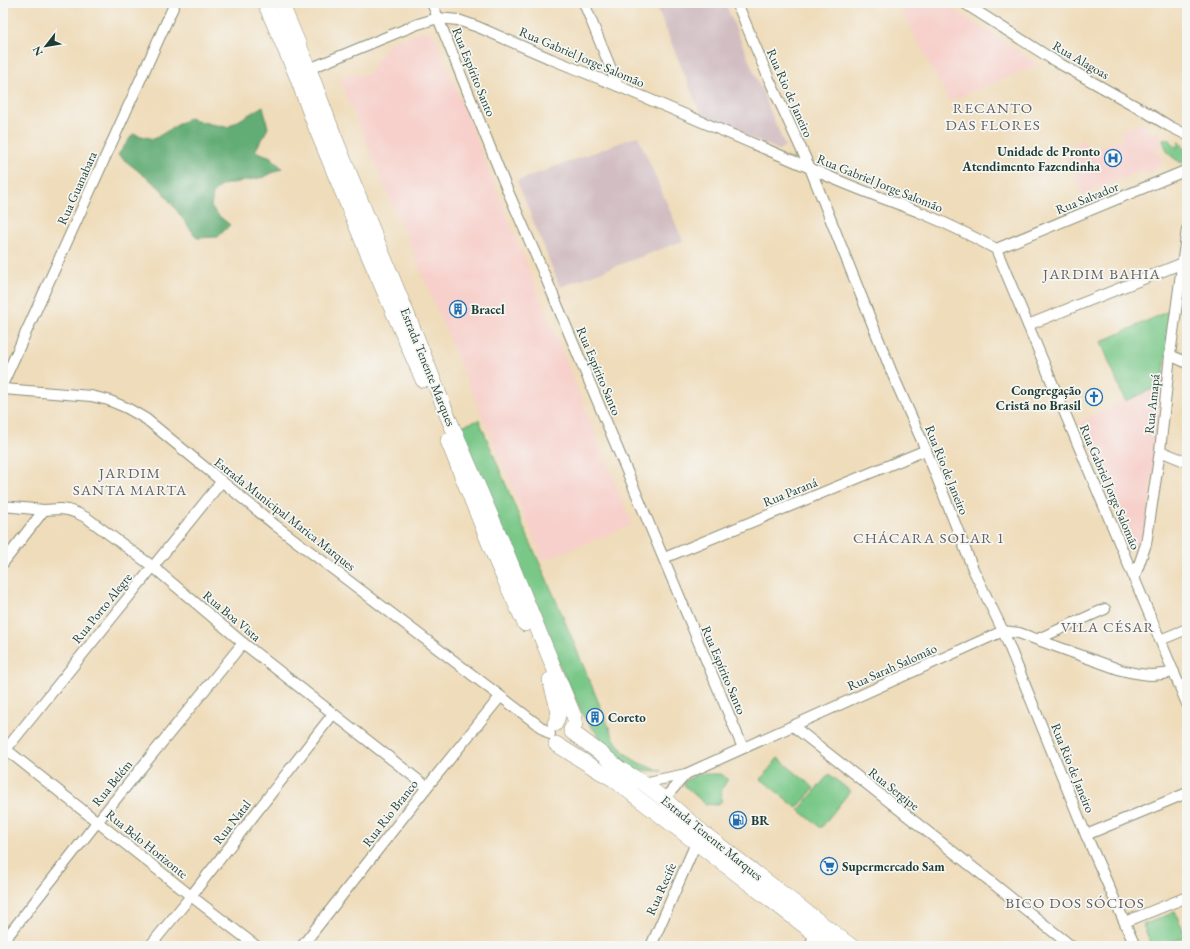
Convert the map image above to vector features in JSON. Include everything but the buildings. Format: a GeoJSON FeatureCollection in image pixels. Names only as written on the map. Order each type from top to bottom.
{"type":"FeatureCollection","features":[{"type":"Feature","properties":{"kind":"main road","name":"Estrada Tenente Marques"},"geometry":{"type":"LineString","coordinates":[[265,3],[302,71],[334,136],[448,417],[500,537],[575,719],[575,724],[572,731],[604,755],[620,770],[643,783],[664,799],[703,834],[851,946]]}},
{"type":"Feature","properties":{"kind":"main road","name":"Estrada Tenente Marques"},"geometry":{"type":"LineString","coordinates":[[281,3],[302,71],[316,128],[498,565],[548,676],[559,712],[553,732],[599,771],[630,791],[696,843],[812,939],[831,946]]}},
{"type":"Feature","properties":{"kind":"main road"},"geometry":{"type":"LineString","coordinates":[[553,732],[558,723],[566,724],[572,731]]}},
{"type":"Feature","properties":{"kind":"main road"},"geometry":{"type":"LineString","coordinates":[[630,791],[637,793],[653,805],[664,799]]}},
{"type":"Feature","properties":{"kind":"street","name":"Rua Guanabara"},"geometry":{"type":"LineString","coordinates":[[3,383],[175,3]]}},
{"type":"Feature","properties":{"kind":"street","name":"Rua Espírito Santo"},"geometry":{"type":"LineString","coordinates":[[432,3],[506,187],[743,748]]}},
{"type":"Feature","properties":{"kind":"street"},"geometry":{"type":"LineString","coordinates":[[584,3],[618,86]]}},
{"type":"Feature","properties":{"kind":"street","name":"Rua Rio de Janeiro"},"geometry":{"type":"LineString","coordinates":[[737,3],[769,79],[810,168],[892,373],[926,450],[973,569],[1003,631],[1086,835],[1135,946]]}},
{"type":"Feature","properties":{"kind":"street","name":"Rua Alagoas"},"geometry":{"type":"LineString","coordinates":[[964,3],[1055,61],[1187,135]]}},
{"type":"Feature","properties":{"kind":"street","name":"Rua Gabriel Jorge Salomão"},"geometry":{"type":"LineString","coordinates":[[302,71],[418,24],[438,18],[458,20],[618,86],[833,179],[924,214],[970,235],[996,249],[1187,704]]}},
{"type":"Feature","properties":{"kind":"street","name":"Rua Salvador"},"geometry":{"type":"LineString","coordinates":[[996,249],[1187,170]]}},
{"type":"Feature","properties":{"kind":"street","name":"Rua Amapá"},"geometry":{"type":"LineString","coordinates":[[1134,579],[1146,544],[1160,451],[1170,354],[1187,229]]}},
{"type":"Feature","properties":{"kind":"street"},"geometry":{"type":"LineString","coordinates":[[1028,325],[1183,263]]}},
{"type":"Feature","properties":{"kind":"street"},"geometry":{"type":"LineString","coordinates":[[1170,354],[1187,363]]}},
{"type":"Feature","properties":{"kind":"street","name":"Estrada Municipal Marica Marques"},"geometry":{"type":"LineString","coordinates":[[3,389],[92,396],[108,400],[127,408],[146,419],[276,525],[527,718],[553,732]]}},
{"type":"Feature","properties":{"kind":"street","name":"Rua Paraná"},"geometry":{"type":"LineString","coordinates":[[664,558],[926,450]]}},
{"type":"Feature","properties":{"kind":"street"},"geometry":{"type":"LineString","coordinates":[[1160,451],[1187,462]]}},
{"type":"Feature","properties":{"kind":"street","name":"Rua Porto Alegre"},"geometry":{"type":"LineString","coordinates":[[4,750],[222,481]]}},
{"type":"Feature","properties":{"kind":"street","name":"Rua Boa Vista"},"geometry":{"type":"LineString","coordinates":[[3,506],[44,510],[68,510],[87,518],[152,566],[243,643],[427,787]]}},
{"type":"Feature","properties":{"kind":"street"},"geometry":{"type":"LineString","coordinates":[[3,563],[44,510]]}},
{"type":"Feature","properties":{"kind":"street"},"geometry":{"type":"LineString","coordinates":[[1038,639],[1104,609]]}},
{"type":"Feature","properties":{"kind":"street"},"geometry":{"type":"LineString","coordinates":[[1160,640],[1187,629]]}},
{"type":"Feature","properties":{"kind":"street"},"geometry":{"type":"LineString","coordinates":[[1003,631],[1019,633],[1038,639],[1135,674],[1152,675],[1174,672]]}},
{"type":"Feature","properties":{"kind":"street","name":"Rua Sarah Salomão"},"geometry":{"type":"LineString","coordinates":[[793,726],[1003,631]]}},
{"type":"Feature","properties":{"kind":"street","name":"Rua Belém"},"geometry":{"type":"LineString","coordinates":[[3,942],[98,821],[243,643]]}},
{"type":"Feature","properties":{"kind":"street","name":"Rua Rio Branco"},"geometry":{"type":"LineString","coordinates":[[302,946],[500,697]]}},
{"type":"Feature","properties":{"kind":"street","name":"Rua Natal"},"geometry":{"type":"LineString","coordinates":[[150,946],[334,714]]}},
{"type":"Feature","properties":{"kind":"street"},"geometry":{"type":"LineString","coordinates":[[643,783],[686,774],[793,726]]}},
{"type":"Feature","properties":{"kind":"street","name":"Rua Sergipe"},"geometry":{"type":"LineString","coordinates":[[793,726],[1071,946]]}},
{"type":"Feature","properties":{"kind":"street","name":"Rua Belo Horizonte"},"geometry":{"type":"LineString","coordinates":[[4,750],[98,821],[256,946]]}},
{"type":"Feature","properties":{"kind":"street"},"geometry":{"type":"LineString","coordinates":[[664,799],[686,774]]}},
{"type":"Feature","properties":{"kind":"street"},"geometry":{"type":"LineString","coordinates":[[1086,835],[1187,793]]}},
{"type":"Feature","properties":{"kind":"street","name":"Rua Recife"},"geometry":{"type":"LineString","coordinates":[[651,946],[696,843]]}},
{"type":"Feature","properties":{"kind":"street"},"geometry":{"type":"LineString","coordinates":[[1125,922],[1187,897]]}},
{"type":"Feature","properties":{"kind":"shaded area"},"geometry":{"type":"Polygon","coordinates":[[[655,3],[725,3],[785,146],[779,150],[702,117],[655,3]]]}},
{"type":"Feature","properties":{"kind":"shaded area"},"geometry":{"type":"Polygon","coordinates":[[[898,3],[944,3],[1039,65],[949,101],[898,3]]]}},
{"type":"Feature","properties":{"kind":"shaded area"},"geometry":{"type":"Polygon","coordinates":[[[423,31],[434,34],[632,525],[543,560],[340,80],[351,74],[366,76],[390,43],[423,31]]]}},
{"type":"Feature","properties":{"kind":"shaded area","name":"Unidade de Pronto Atendimento Fazendinha"},"geometry":{"type":"Polygon","coordinates":[[[1145,122],[1150,134],[1158,133],[1163,145],[1156,148],[1163,164],[1152,169],[1154,172],[1145,175],[1142,170],[1083,195],[1062,150],[1084,140],[1090,152],[1124,137],[1121,131],[1145,122]]]}},
{"type":"Feature","properties":{"kind":"shaded area"},"geometry":{"type":"Polygon","coordinates":[[[638,136],[683,241],[560,287],[517,181],[638,136]]]}},
{"type":"Feature","properties":{"kind":"shaded area"},"geometry":{"type":"Polygon","coordinates":[[[1162,385],[1156,451],[1143,546],[1138,552],[1134,552],[1080,421],[1162,385]]]}},
{"type":"Feature","properties":{"kind":"green space"},"geometry":{"type":"Polygon","coordinates":[[[263,106],[268,128],[255,151],[271,157],[282,168],[264,177],[222,185],[213,193],[211,207],[230,225],[218,237],[197,238],[160,188],[118,155],[133,134],[154,139],[189,118],[228,127],[263,106]]]}},
{"type":"Feature","properties":{"kind":"green space"},"geometry":{"type":"Polygon","coordinates":[[[1170,138],[1170,142],[1178,148],[1179,141],[1183,146],[1185,158],[1182,163],[1171,156],[1166,148],[1163,140],[1170,138]]]}},
{"type":"Feature","properties":{"kind":"green space"},"geometry":{"type":"Polygon","coordinates":[[[1173,309],[1162,385],[1125,401],[1101,342],[1173,309]]]}},
{"type":"Feature","properties":{"kind":"green space"},"geometry":{"type":"Polygon","coordinates":[[[479,420],[613,737],[623,751],[633,760],[662,771],[636,770],[611,752],[584,717],[532,606],[459,427],[479,420]]]}},
{"type":"Feature","properties":{"kind":"green space"},"geometry":{"type":"Polygon","coordinates":[[[778,758],[814,788],[797,808],[761,779],[778,758]]]}},
{"type":"Feature","properties":{"kind":"green space"},"geometry":{"type":"Polygon","coordinates":[[[698,774],[720,774],[728,779],[722,789],[721,802],[715,805],[705,804],[683,784],[685,781],[698,774]]]}},
{"type":"Feature","properties":{"kind":"green space"},"geometry":{"type":"Polygon","coordinates":[[[829,774],[850,791],[821,828],[799,810],[829,774]]]}},
{"type":"Feature","properties":{"kind":"green space"},"geometry":{"type":"Polygon","coordinates":[[[1175,912],[1186,936],[1161,946],[1152,946],[1143,925],[1175,912]]]}},
{"type":"Feature","properties":{"kind":"place","name":"Unidade de Pronto Atendimento Fazendinha"},"geometry":{"type":"Point","coordinates":[1113,158]}},
{"type":"Feature","properties":{"kind":"place","name":"Bracel"},"geometry":{"type":"Point","coordinates":[458,309]}},
{"type":"Feature","properties":{"kind":"place","name":"Congregação Cristã no Brasil"},"geometry":{"type":"Point","coordinates":[1094,397]}},
{"type":"Feature","properties":{"kind":"place","name":"Coreto"},"geometry":{"type":"Point","coordinates":[595,717]}},
{"type":"Feature","properties":{"kind":"place","name":"BR"},"geometry":{"type":"Point","coordinates":[738,820]}},
{"type":"Feature","properties":{"kind":"place","name":"Supermercado Sam"},"geometry":{"type":"Point","coordinates":[829,866]}},
{"type":"Feature","properties":{"kind":"district","name":"RECANTO DAS FLORES"},"geometry":{"type":"Point","coordinates":[993,116]}},
{"type":"Feature","properties":{"kind":"district","name":"JARDIM BAHIA"},"geometry":{"type":"Point","coordinates":[1102,273]}},
{"type":"Feature","properties":{"kind":"district","name":"JARDIM SANTA MARTA"},"geometry":{"type":"Point","coordinates":[130,480]}},
{"type":"Feature","properties":{"kind":"district","name":"CHÁCARA SOLAR 1"},"geometry":{"type":"Point","coordinates":[929,537]}},
{"type":"Feature","properties":{"kind":"district","name":"VILA CÉSAR"},"geometry":{"type":"Point","coordinates":[1108,626]}},
{"type":"Feature","properties":{"kind":"district","name":"BICO DOS SÓCIOS"},"geometry":{"type":"Point","coordinates":[1075,902]}}]}
